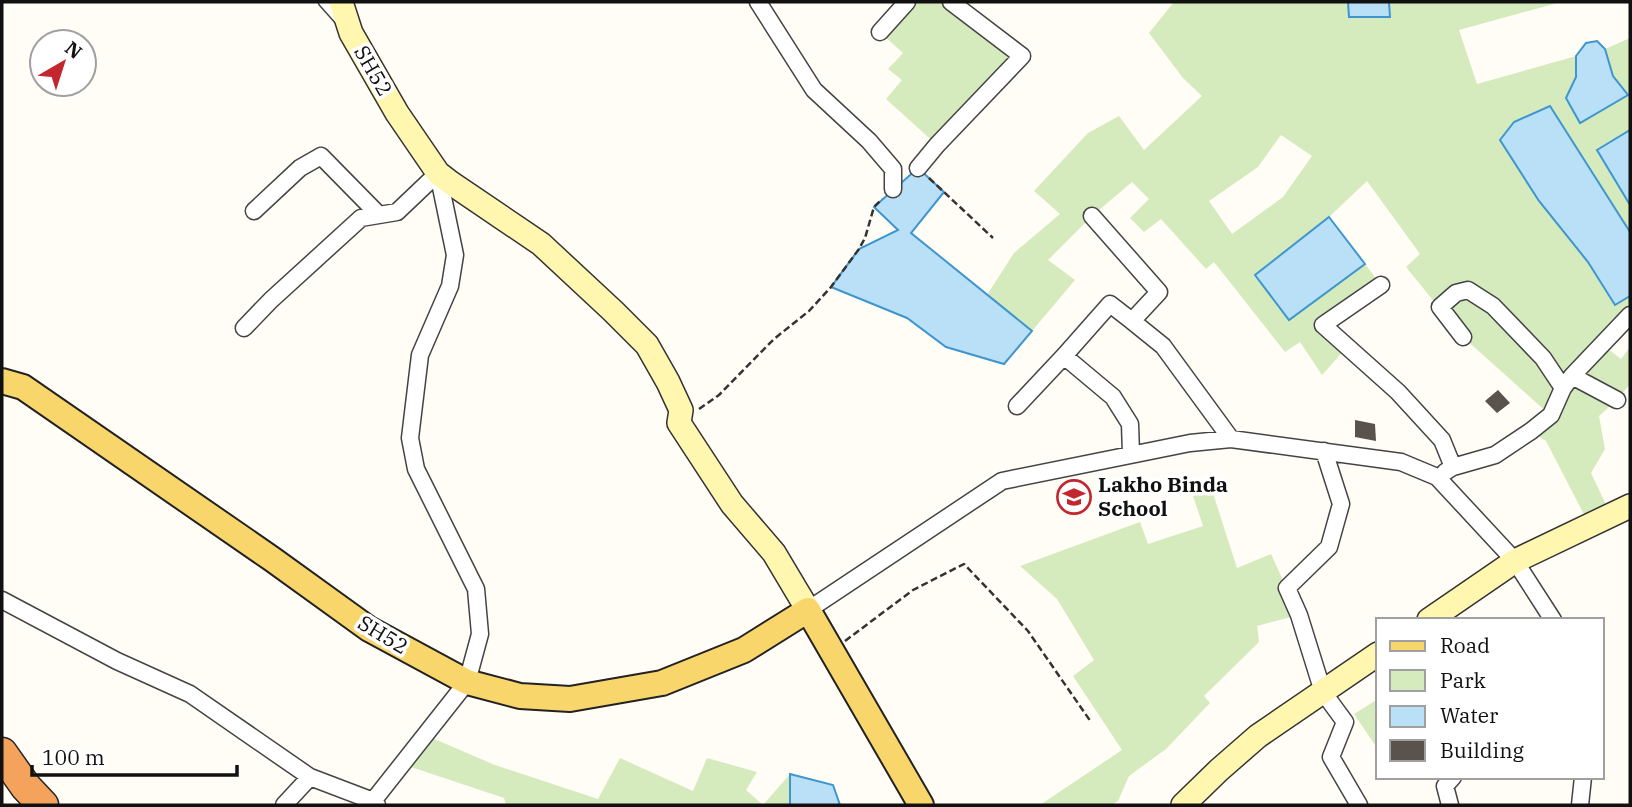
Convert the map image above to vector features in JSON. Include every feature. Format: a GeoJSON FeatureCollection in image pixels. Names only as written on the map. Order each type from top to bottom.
{"type":"FeatureCollection","features":[{"type":"Feature","properties":{"kind":"highway"},"geometry":{"type":"LineString","coordinates":[[2,753],[26,787],[43,805]]}},
{"type":"Feature","properties":{"kind":"main road","name":"SH52"},"geometry":{"type":"LineString","coordinates":[[2,381],[23,387],[369,629],[467,682],[520,696],[570,699],[662,683],[744,650],[808,610],[921,805]]}},
{"type":"Feature","properties":{"kind":"street","name":"SH52"},"geometry":{"type":"LineString","coordinates":[[341,2],[351,33],[397,113],[438,173],[541,244],[647,345],[681,410],[680,424],[732,504],[774,553],[808,610]]}},
{"type":"Feature","properties":{"kind":"street"},"geometry":{"type":"LineString","coordinates":[[758,2],[814,90],[869,141],[893,169],[893,189]]}},
{"type":"Feature","properties":{"kind":"street"},"geometry":{"type":"LineString","coordinates":[[880,32],[907,2]]}},
{"type":"Feature","properties":{"kind":"street"},"geometry":{"type":"LineString","coordinates":[[918,168],[1022,56],[951,2]]}},
{"type":"Feature","properties":{"kind":"street"},"geometry":{"type":"LineString","coordinates":[[254,211],[300,168],[321,156],[379,215]]}},
{"type":"Feature","properties":{"kind":"street"},"geometry":{"type":"LineString","coordinates":[[244,328],[360,218],[397,212],[438,173]]}},
{"type":"Feature","properties":{"kind":"street"},"geometry":{"type":"LineString","coordinates":[[2,600],[117,661],[190,694],[310,777],[375,803],[467,682],[481,634],[475,589],[416,469],[410,438],[420,355],[450,286],[455,256],[438,173]]}},
{"type":"Feature","properties":{"kind":"street"},"geometry":{"type":"LineString","coordinates":[[1092,216],[1159,292],[1132,321]]}},
{"type":"Feature","properties":{"kind":"street"},"geometry":{"type":"LineString","coordinates":[[1381,285],[1323,325],[1398,392],[1442,440],[1453,467]]}},
{"type":"Feature","properties":{"kind":"street"},"geometry":{"type":"LineString","coordinates":[[1463,337],[1440,307],[1456,293],[1468,290],[1493,306],[1568,382],[1617,400]]}},
{"type":"Feature","properties":{"kind":"street"},"geometry":{"type":"LineString","coordinates":[[1017,406],[1110,304],[1163,346],[1231,439]]}},
{"type":"Feature","properties":{"kind":"street"},"geometry":{"type":"LineString","coordinates":[[1437,477],[1453,467],[1495,455],[1551,415],[1568,382],[1630,314]]}},
{"type":"Feature","properties":{"kind":"street"},"geometry":{"type":"LineString","coordinates":[[1064,356],[1113,397],[1130,424],[1131,454]]}},
{"type":"Feature","properties":{"kind":"street"},"geometry":{"type":"LineString","coordinates":[[808,610],[1002,481],[1190,443],[1231,439],[1401,462],[1437,477],[1515,561],[1552,618]]}},
{"type":"Feature","properties":{"kind":"street"},"geometry":{"type":"LineString","coordinates":[[1324,450],[1341,504],[1329,547],[1287,588],[1323,692],[1345,722],[1331,757],[1359,805]]}},
{"type":"Feature","properties":{"kind":"street"},"geometry":{"type":"LineString","coordinates":[[1432,618],[1515,561],[1630,506]]}},
{"type":"Feature","properties":{"kind":"street"},"geometry":{"type":"LineString","coordinates":[[1183,805],[1258,736],[1376,655]]}},
{"type":"Feature","properties":{"kind":"street"},"geometry":{"type":"LineString","coordinates":[[284,805],[310,777]]}},
{"type":"Feature","properties":{"kind":"street"},"geometry":{"type":"LineString","coordinates":[[1450,805],[1445,786],[1452,779]]}},
{"type":"Feature","properties":{"kind":"street"},"geometry":{"type":"LineString","coordinates":[[1580,805],[1583,779]]}},
{"type":"Feature","properties":{"kind":"lane"},"geometry":{"type":"LineString","coordinates":[[323,2],[351,33]]}},
{"type":"Feature","properties":{"kind":"path"},"geometry":{"type":"LineString","coordinates":[[934,183],[993,238]]}},
{"type":"Feature","properties":{"kind":"path"},"geometry":{"type":"LineString","coordinates":[[680,424],[719,395],[774,339],[809,311],[824,295],[865,239],[874,207]]}},
{"type":"Feature","properties":{"kind":"path"},"geometry":{"type":"LineString","coordinates":[[831,651],[913,590],[964,564],[1028,631],[1091,722]]}},
{"type":"Feature","properties":{"kind":"green space"},"geometry":{"type":"Polygon","coordinates":[[[907,2],[951,2],[1022,56],[937,145],[886,99],[902,80],[888,69],[903,53],[880,32],[907,2]]]}},
{"type":"Feature","properties":{"kind":"green space"},"geometry":{"type":"Polygon","coordinates":[[[1174,2],[1348,2],[1349,17],[1390,17],[1389,2],[1561,2],[1459,30],[1477,84],[1576,56],[1576,77],[1566,98],[1628,95],[1613,76],[1605,49],[1630,38],[1630,130],[1597,151],[1630,205],[1630,232],[1588,262],[1615,305],[1630,296],[1630,315],[1603,345],[1621,359],[1630,347],[1630,384],[1599,416],[1605,449],[1591,473],[1611,515],[1590,526],[1546,441],[1531,431],[1550,415],[1463,337],[1406,267],[1420,254],[1367,181],[1329,217],[1255,275],[1289,320],[1365,264],[1381,285],[1323,325],[1348,346],[1322,375],[1300,342],[1285,352],[1214,262],[1206,269],[1161,219],[1144,232],[1130,218],[1149,199],[1132,182],[1092,216],[1048,260],[1075,280],[1032,331],[987,295],[1014,253],[1060,214],[1034,191],[1088,133],[1119,116],[1144,150],[1202,96],[1183,78],[1149,33],[1174,2]],[[1281,135],[1258,167],[1209,201],[1232,234],[1283,197],[1312,156],[1281,135]]]}},
{"type":"Feature","properties":{"kind":"green space"},"geometry":{"type":"Polygon","coordinates":[[[1212,490],[1237,568],[1271,554],[1299,615],[1257,626],[1259,642],[1204,696],[1210,703],[1166,749],[1129,776],[1118,801],[1111,805],[1040,805],[1122,750],[1073,676],[1094,660],[1057,599],[1020,566],[1140,522],[1148,544],[1203,526],[1193,496],[1212,490]]]}},
{"type":"Feature","properties":{"kind":"green space"},"geometry":{"type":"Polygon","coordinates":[[[1376,700],[1376,745],[1375,745],[1354,714],[1376,700]]]}},
{"type":"Feature","properties":{"kind":"green space"},"geometry":{"type":"Polygon","coordinates":[[[425,735],[495,765],[598,799],[620,758],[693,791],[707,758],[757,772],[746,790],[763,805],[506,805],[504,798],[402,764],[425,735]]]}},
{"type":"Feature","properties":{"kind":"green space"},"geometry":{"type":"Polygon","coordinates":[[[790,774],[790,805],[763,805],[790,774]]]}},
{"type":"Feature","properties":{"kind":"water"},"geometry":{"type":"Polygon","coordinates":[[[1348,2],[1389,2],[1390,17],[1349,17],[1348,2]]]}},
{"type":"Feature","properties":{"kind":"water"},"geometry":{"type":"Polygon","coordinates":[[[1597,41],[1605,49],[1613,76],[1628,95],[1580,123],[1566,98],[1576,77],[1576,56],[1586,43],[1597,41]]]}},
{"type":"Feature","properties":{"kind":"water"},"geometry":{"type":"Polygon","coordinates":[[[1550,106],[1630,232],[1630,296],[1615,305],[1588,262],[1539,201],[1500,140],[1514,122],[1550,106]]]}},
{"type":"Feature","properties":{"kind":"water"},"geometry":{"type":"Polygon","coordinates":[[[1630,130],[1630,205],[1597,150],[1630,130]]]}},
{"type":"Feature","properties":{"kind":"water"},"geometry":{"type":"Polygon","coordinates":[[[918,168],[944,192],[911,233],[1032,331],[1004,364],[946,347],[907,318],[831,287],[859,249],[898,230],[874,207],[918,168]]]}},
{"type":"Feature","properties":{"kind":"water"},"geometry":{"type":"Polygon","coordinates":[[[1329,217],[1365,264],[1289,320],[1255,275],[1329,217]]]}},
{"type":"Feature","properties":{"kind":"water"},"geometry":{"type":"Polygon","coordinates":[[[790,774],[833,785],[840,805],[790,805],[790,774]]]}},
{"type":"Feature","properties":{"kind":"building"},"geometry":{"type":"Polygon","coordinates":[[[1498,390],[1510,403],[1497,413],[1485,401],[1498,390]]]}},
{"type":"Feature","properties":{"kind":"building"},"geometry":{"type":"Polygon","coordinates":[[[1355,420],[1375,424],[1376,441],[1355,437],[1355,420]]]}},
{"type":"Feature","properties":{"kind":"place","name":"Lakho Binda School"},"geometry":{"type":"Point","coordinates":[1074,497]}}]}
